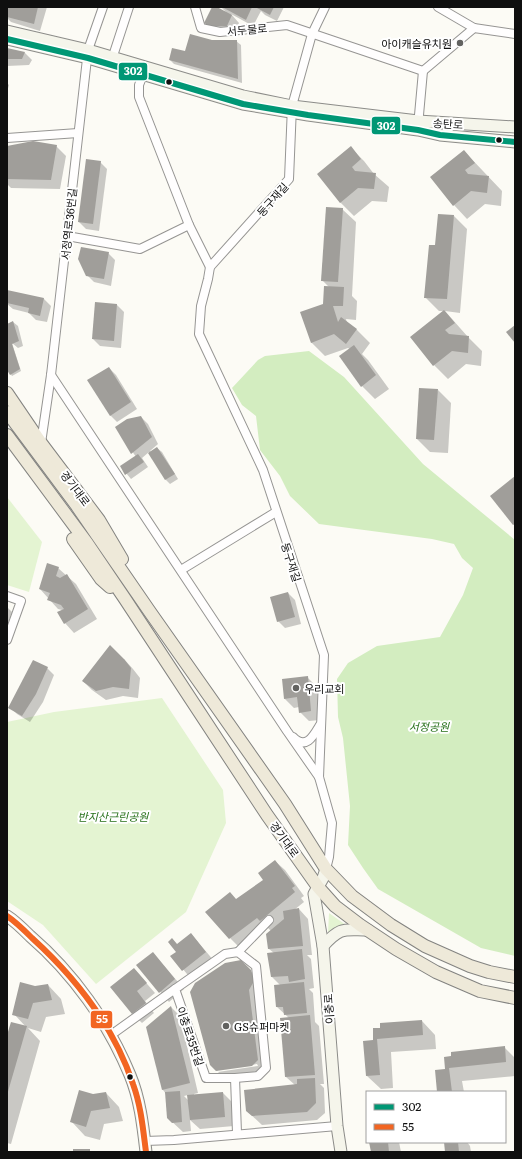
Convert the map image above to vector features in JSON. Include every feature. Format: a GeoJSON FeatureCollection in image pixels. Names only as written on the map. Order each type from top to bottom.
{"type":"FeatureCollection","features":[{"type":"Feature","properties":{"kind":"main road","name":"송탄로"},"geometry":{"type":"LineString","coordinates":[[7,31],[112,61],[292,109]]}},
{"type":"Feature","properties":{"kind":"main road","name":"송탄로"},"geometry":{"type":"LineString","coordinates":[[7,39],[88,54]]}},
{"type":"Feature","properties":{"kind":"main road","name":"송탄로"},"geometry":{"type":"LineString","coordinates":[[112,61],[143,75],[243,104],[418,125],[515,127]]}},
{"type":"Feature","properties":{"kind":"main road","name":"송탄로"},"geometry":{"type":"LineString","coordinates":[[418,125],[440,135],[515,142]]}},
{"type":"Feature","properties":{"kind":"main road","name":"경기대로"},"geometry":{"type":"LineString","coordinates":[[7,393],[41,443],[99,520],[125,565],[134,589]]}},
{"type":"Feature","properties":{"kind":"main road","name":"경기대로"},"geometry":{"type":"LineString","coordinates":[[7,412],[77,506],[285,804],[326,869],[352,896],[391,925],[424,946],[470,966],[489,972],[515,976]]}},
{"type":"Feature","properties":{"kind":"main road","name":"경기대로"},"geometry":{"type":"LineString","coordinates":[[7,435],[87,543],[267,814],[318,887],[335,906],[396,949],[436,972],[480,991],[515,998]]}},
{"type":"Feature","properties":{"kind":"main road","name":"경기대로"},"geometry":{"type":"LineString","coordinates":[[7,449],[101,579],[125,599]]}},
{"type":"Feature","properties":{"kind":"main road","name":"이충로"},"geometry":{"type":"LineString","coordinates":[[326,869],[314,894],[323,946],[337,1126],[341,1152]]}},
{"type":"Feature","properties":{"kind":"main road"},"geometry":{"type":"LineString","coordinates":[[7,916],[48,951],[83,993],[112,1035],[131,1076],[142,1117],[145,1146]]}},
{"type":"Feature","properties":{"kind":"main road"},"geometry":{"type":"LineString","coordinates":[[323,946],[332,936],[342,930],[368,930]]}},
{"type":"Feature","properties":{"kind":"street","name":"서정역로36번길"},"geometry":{"type":"LineString","coordinates":[[41,443],[51,374],[88,54],[103,7]]}},
{"type":"Feature","properties":{"kind":"street"},"geometry":{"type":"LineString","coordinates":[[112,61],[129,7]]}},
{"type":"Feature","properties":{"kind":"street","name":"서두물로"},"geometry":{"type":"LineString","coordinates":[[196,7],[202,28],[220,32],[287,26],[423,71]]}},
{"type":"Feature","properties":{"kind":"street"},"geometry":{"type":"LineString","coordinates":[[292,109],[312,34],[325,7]]}},
{"type":"Feature","properties":{"kind":"street"},"geometry":{"type":"LineString","coordinates":[[438,7],[474,28],[515,34]]}},
{"type":"Feature","properties":{"kind":"street"},"geometry":{"type":"LineString","coordinates":[[418,125],[423,71],[474,28]]}},
{"type":"Feature","properties":{"kind":"street"},"geometry":{"type":"LineString","coordinates":[[143,75],[139,85],[139,97],[189,225],[210,267]]}},
{"type":"Feature","properties":{"kind":"street","name":"둥구재길"},"geometry":{"type":"LineString","coordinates":[[292,109],[289,179],[210,267],[201,306],[199,334],[263,470],[324,655],[320,777],[332,823],[329,857],[326,869]]}},
{"type":"Feature","properties":{"kind":"street"},"geometry":{"type":"LineString","coordinates":[[7,138],[78,133]]}},
{"type":"Feature","properties":{"kind":"street"},"geometry":{"type":"LineString","coordinates":[[67,236],[140,249],[189,225]]}},
{"type":"Feature","properties":{"kind":"street"},"geometry":{"type":"LineString","coordinates":[[51,374],[287,731],[320,777]]}},
{"type":"Feature","properties":{"kind":"street"},"geometry":{"type":"LineString","coordinates":[[181,570],[276,512]]}},
{"type":"Feature","properties":{"kind":"street"},"geometry":{"type":"LineString","coordinates":[[7,596],[21,601],[7,638]]}},
{"type":"Feature","properties":{"kind":"street"},"geometry":{"type":"LineString","coordinates":[[287,731],[297,741],[304,743],[312,739],[321,724]]}},
{"type":"Feature","properties":{"kind":"street"},"geometry":{"type":"LineString","coordinates":[[238,952],[269,920]]}},
{"type":"Feature","properties":{"kind":"street","name":"이충로35번길"},"geometry":{"type":"LineString","coordinates":[[112,1035],[175,989],[224,954],[238,952],[256,966],[266,1068],[258,1076],[206,1078],[175,989]]}},
{"type":"Feature","properties":{"kind":"street"},"geometry":{"type":"LineString","coordinates":[[235,1078],[236,1133]]}},
{"type":"Feature","properties":{"kind":"street"},"geometry":{"type":"LineString","coordinates":[[145,1146],[174,1140],[236,1133],[337,1126]]}},
{"type":"Feature","properties":{"kind":"green space","name":"서정공원"},"geometry":{"type":"Polygon","coordinates":[[[309,351],[344,377],[423,464],[515,540],[515,956],[481,948],[378,889],[348,845],[350,806],[343,738],[338,717],[337,679],[348,663],[377,646],[440,637],[463,595],[473,568],[462,558],[454,544],[432,539],[319,524],[290,496],[280,476],[260,450],[256,416],[242,405],[232,388],[258,360],[265,356],[309,351]]]}},
{"type":"Feature","properties":{"kind":"green space"},"geometry":{"type":"Polygon","coordinates":[[[7,497],[42,542],[29,592],[7,585],[7,497]]]}},
{"type":"Feature","properties":{"kind":"green space","name":"반지산근린공원"},"geometry":{"type":"Polygon","coordinates":[[[162,698],[223,790],[226,823],[186,912],[96,984],[43,925],[7,901],[7,722],[54,712],[162,698]]]}},
{"type":"Feature","properties":{"kind":"green space"},"geometry":{"type":"Polygon","coordinates":[[[329,913],[346,925],[334,928],[328,933],[329,913]]]}},
{"type":"Feature","properties":{"kind":"building"},"geometry":{"type":"Polygon","coordinates":[[[7,7],[38,7],[34,24],[7,17],[7,7]]]}},
{"type":"Feature","properties":{"kind":"building"},"geometry":{"type":"Polygon","coordinates":[[[212,7],[217,7],[232,15],[227,26],[210,26],[204,23],[212,7]]]}},
{"type":"Feature","properties":{"kind":"building"},"geometry":{"type":"Polygon","coordinates":[[[222,7],[252,7],[246,20],[222,7]]]}},
{"type":"Feature","properties":{"kind":"building"},"geometry":{"type":"Polygon","coordinates":[[[274,7],[270,15],[257,8],[274,7]]]}},
{"type":"Feature","properties":{"kind":"building"},"geometry":{"type":"Polygon","coordinates":[[[190,34],[212,40],[237,40],[238,79],[169,60],[172,48],[185,51],[190,34]]]}},
{"type":"Feature","properties":{"kind":"building"},"geometry":{"type":"Polygon","coordinates":[[[7,48],[25,52],[22,59],[7,59],[7,48]]]}},
{"type":"Feature","properties":{"kind":"building"},"geometry":{"type":"Polygon","coordinates":[[[33,141],[57,145],[51,180],[7,179],[7,146],[33,141]]]}},
{"type":"Feature","properties":{"kind":"building"},"geometry":{"type":"Polygon","coordinates":[[[351,146],[361,159],[352,167],[355,171],[376,173],[374,189],[358,188],[340,203],[317,174],[351,146]]]}},
{"type":"Feature","properties":{"kind":"building"},"geometry":{"type":"Polygon","coordinates":[[[464,150],[475,163],[465,170],[468,174],[489,176],[487,193],[471,191],[453,206],[430,177],[464,150]]]}},
{"type":"Feature","properties":{"kind":"building"},"geometry":{"type":"Polygon","coordinates":[[[86,159],[101,161],[93,224],[78,222],[86,159]]]}},
{"type":"Feature","properties":{"kind":"building"},"geometry":{"type":"Polygon","coordinates":[[[326,207],[343,208],[338,282],[321,281],[326,207]]]}},
{"type":"Feature","properties":{"kind":"building"},"geometry":{"type":"Polygon","coordinates":[[[438,214],[454,215],[447,299],[424,298],[429,245],[435,245],[438,214]]]}},
{"type":"Feature","properties":{"kind":"building"},"geometry":{"type":"Polygon","coordinates":[[[81,247],[109,252],[104,279],[86,276],[78,259],[81,247]]]}},
{"type":"Feature","properties":{"kind":"building"},"geometry":{"type":"Polygon","coordinates":[[[324,286],[344,287],[343,306],[333,306],[338,322],[341,317],[357,329],[346,344],[334,334],[311,343],[300,312],[323,304],[324,286]]]}},
{"type":"Feature","properties":{"kind":"building"},"geometry":{"type":"Polygon","coordinates":[[[7,290],[44,298],[40,316],[28,313],[29,308],[7,303],[7,290]]]}},
{"type":"Feature","properties":{"kind":"building"},"geometry":{"type":"Polygon","coordinates":[[[95,302],[117,304],[114,341],[92,339],[95,302]]]}},
{"type":"Feature","properties":{"kind":"building"},"geometry":{"type":"Polygon","coordinates":[[[444,310],[455,323],[445,330],[449,334],[469,336],[468,353],[452,351],[433,366],[410,337],[444,310]]]}},
{"type":"Feature","properties":{"kind":"building"},"geometry":{"type":"Polygon","coordinates":[[[13,321],[19,341],[12,344],[20,369],[10,375],[7,370],[7,324],[13,321]]]}},
{"type":"Feature","properties":{"kind":"building"},"geometry":{"type":"Polygon","coordinates":[[[515,325],[515,343],[506,332],[515,325]]]}},
{"type":"Feature","properties":{"kind":"building"},"geometry":{"type":"Polygon","coordinates":[[[354,345],[376,375],[361,387],[339,356],[354,345]]]}},
{"type":"Feature","properties":{"kind":"building"},"geometry":{"type":"Polygon","coordinates":[[[109,367],[131,402],[110,416],[87,380],[109,367]]]}},
{"type":"Feature","properties":{"kind":"building"},"geometry":{"type":"Polygon","coordinates":[[[419,388],[438,389],[434,440],[416,439],[419,388]]]}},
{"type":"Feature","properties":{"kind":"building"},"geometry":{"type":"Polygon","coordinates":[[[141,416],[152,437],[131,454],[115,427],[127,419],[141,416]]]}},
{"type":"Feature","properties":{"kind":"building"},"geometry":{"type":"Polygon","coordinates":[[[157,447],[175,474],[165,480],[148,453],[157,447]]]}},
{"type":"Feature","properties":{"kind":"building"},"geometry":{"type":"Polygon","coordinates":[[[138,454],[144,462],[125,475],[120,466],[138,454]]]}},
{"type":"Feature","properties":{"kind":"building"},"geometry":{"type":"Polygon","coordinates":[[[515,476],[515,524],[513,525],[490,496],[515,476]]]}},
{"type":"Feature","properties":{"kind":"building"},"geometry":{"type":"Polygon","coordinates":[[[47,563],[59,567],[56,576],[60,578],[67,574],[88,609],[64,624],[57,612],[64,609],[61,605],[47,600],[50,593],[39,589],[47,563]]]}},
{"type":"Feature","properties":{"kind":"building"},"geometry":{"type":"Polygon","coordinates":[[[288,592],[295,617],[277,622],[270,597],[288,592]]]}},
{"type":"Feature","properties":{"kind":"building"},"geometry":{"type":"Polygon","coordinates":[[[110,645],[131,668],[129,689],[113,687],[96,691],[82,681],[110,645]]]}},
{"type":"Feature","properties":{"kind":"building"},"geometry":{"type":"Polygon","coordinates":[[[33,660],[48,667],[36,694],[22,716],[8,708],[33,660]]]}},
{"type":"Feature","properties":{"kind":"building","name":"우리교회"},"geometry":{"type":"Polygon","coordinates":[[[308,676],[311,711],[299,713],[297,697],[284,699],[282,679],[308,676]]]}},
{"type":"Feature","properties":{"kind":"building"},"geometry":{"type":"Polygon","coordinates":[[[275,860],[295,886],[292,888],[295,892],[260,921],[257,918],[229,939],[205,912],[230,892],[236,899],[263,880],[258,873],[275,860]]]}},
{"type":"Feature","properties":{"kind":"building"},"geometry":{"type":"Polygon","coordinates":[[[299,908],[303,946],[268,949],[266,934],[284,919],[283,911],[299,908]]]}},
{"type":"Feature","properties":{"kind":"building"},"geometry":{"type":"Polygon","coordinates":[[[191,933],[206,952],[182,971],[170,956],[176,952],[168,942],[172,938],[177,944],[191,933]]]}},
{"type":"Feature","properties":{"kind":"building"},"geometry":{"type":"Polygon","coordinates":[[[302,949],[305,979],[289,982],[288,976],[271,977],[267,953],[302,949]]]}},
{"type":"Feature","properties":{"kind":"building"},"geometry":{"type":"Polygon","coordinates":[[[153,952],[175,979],[159,993],[136,965],[153,952]]]}},
{"type":"Feature","properties":{"kind":"building","name":"GS슈퍼마켓"},"geometry":{"type":"Polygon","coordinates":[[[241,960],[251,970],[254,981],[249,990],[258,1060],[252,1066],[216,1071],[210,1065],[190,992],[195,983],[225,963],[241,960]]]}},
{"type":"Feature","properties":{"kind":"building"},"geometry":{"type":"Polygon","coordinates":[[[134,968],[147,983],[137,991],[146,1003],[132,1014],[110,987],[134,968]]]}},
{"type":"Feature","properties":{"kind":"building"},"geometry":{"type":"Polygon","coordinates":[[[20,982],[35,986],[48,984],[52,1000],[33,1003],[28,1019],[12,1015],[20,982]]]}},
{"type":"Feature","properties":{"kind":"building"},"geometry":{"type":"Polygon","coordinates":[[[304,982],[307,1013],[284,1015],[283,1007],[276,1007],[274,985],[304,982]]]}},
{"type":"Feature","properties":{"kind":"building"},"geometry":{"type":"Polygon","coordinates":[[[171,1006],[190,1083],[162,1090],[146,1027],[171,1006]]]}},
{"type":"Feature","properties":{"kind":"building"},"geometry":{"type":"Polygon","coordinates":[[[310,1015],[315,1075],[285,1077],[280,1018],[310,1015]]]}},
{"type":"Feature","properties":{"kind":"building"},"geometry":{"type":"Polygon","coordinates":[[[422,1020],[423,1035],[377,1039],[380,1075],[366,1076],[363,1041],[373,1040],[373,1028],[380,1028],[380,1023],[422,1020]]]}},
{"type":"Feature","properties":{"kind":"building"},"geometry":{"type":"Polygon","coordinates":[[[11,1022],[27,1026],[7,1095],[7,1035],[11,1022]]]}},
{"type":"Feature","properties":{"kind":"building"},"geometry":{"type":"Polygon","coordinates":[[[505,1046],[506,1062],[449,1068],[452,1091],[437,1091],[435,1070],[445,1069],[444,1057],[451,1056],[451,1052],[505,1046]]]}},
{"type":"Feature","properties":{"kind":"building"},"geometry":{"type":"Polygon","coordinates":[[[315,1078],[316,1103],[307,1112],[252,1116],[246,1111],[244,1090],[297,1084],[297,1079],[315,1078]]]}},
{"type":"Feature","properties":{"kind":"building"},"geometry":{"type":"Polygon","coordinates":[[[79,1090],[93,1094],[106,1092],[110,1108],[91,1111],[86,1127],[70,1122],[79,1090]]]}},
{"type":"Feature","properties":{"kind":"building"},"geometry":{"type":"Polygon","coordinates":[[[180,1091],[182,1122],[172,1123],[167,1118],[165,1092],[180,1091]]]}},
{"type":"Feature","properties":{"kind":"building"},"geometry":{"type":"Polygon","coordinates":[[[223,1092],[225,1117],[190,1120],[187,1095],[223,1092]]]}},
{"type":"Feature","properties":{"kind":"building"},"geometry":{"type":"Polygon","coordinates":[[[369,1143],[388,1143],[389,1152],[371,1152],[369,1143]]]}},
{"type":"Feature","properties":{"kind":"building"},"geometry":{"type":"Polygon","coordinates":[[[444,1143],[458,1143],[459,1152],[445,1152],[444,1143]]]}},
{"type":"Feature","properties":{"kind":"building"},"geometry":{"type":"Polygon","coordinates":[[[73,1149],[90,1149],[90,1152],[73,1152],[73,1149]]]}},
{"type":"Feature","properties":{"kind":"transit line","name":"302"},"geometry":{"type":"LineString","coordinates":[[7,39],[88,58],[243,104],[308,115],[418,130],[440,135],[515,142]]}},
{"type":"Feature","properties":{"kind":"transit line","name":"55"},"geometry":{"type":"LineString","coordinates":[[7,916],[23,929],[64,970],[92,1005],[104,1023],[125,1063],[136,1092],[146,1152]]}},
{"type":"Feature","properties":{"kind":"place","name":"아이캐슬유치원"},"geometry":{"type":"Point","coordinates":[460,43]}},
{"type":"Feature","properties":{"kind":"place","name":"우리교회"},"geometry":{"type":"Point","coordinates":[296,688]}},
{"type":"Feature","properties":{"kind":"place","name":"GS슈퍼마켓"},"geometry":{"type":"Point","coordinates":[226,1026]}}]}
